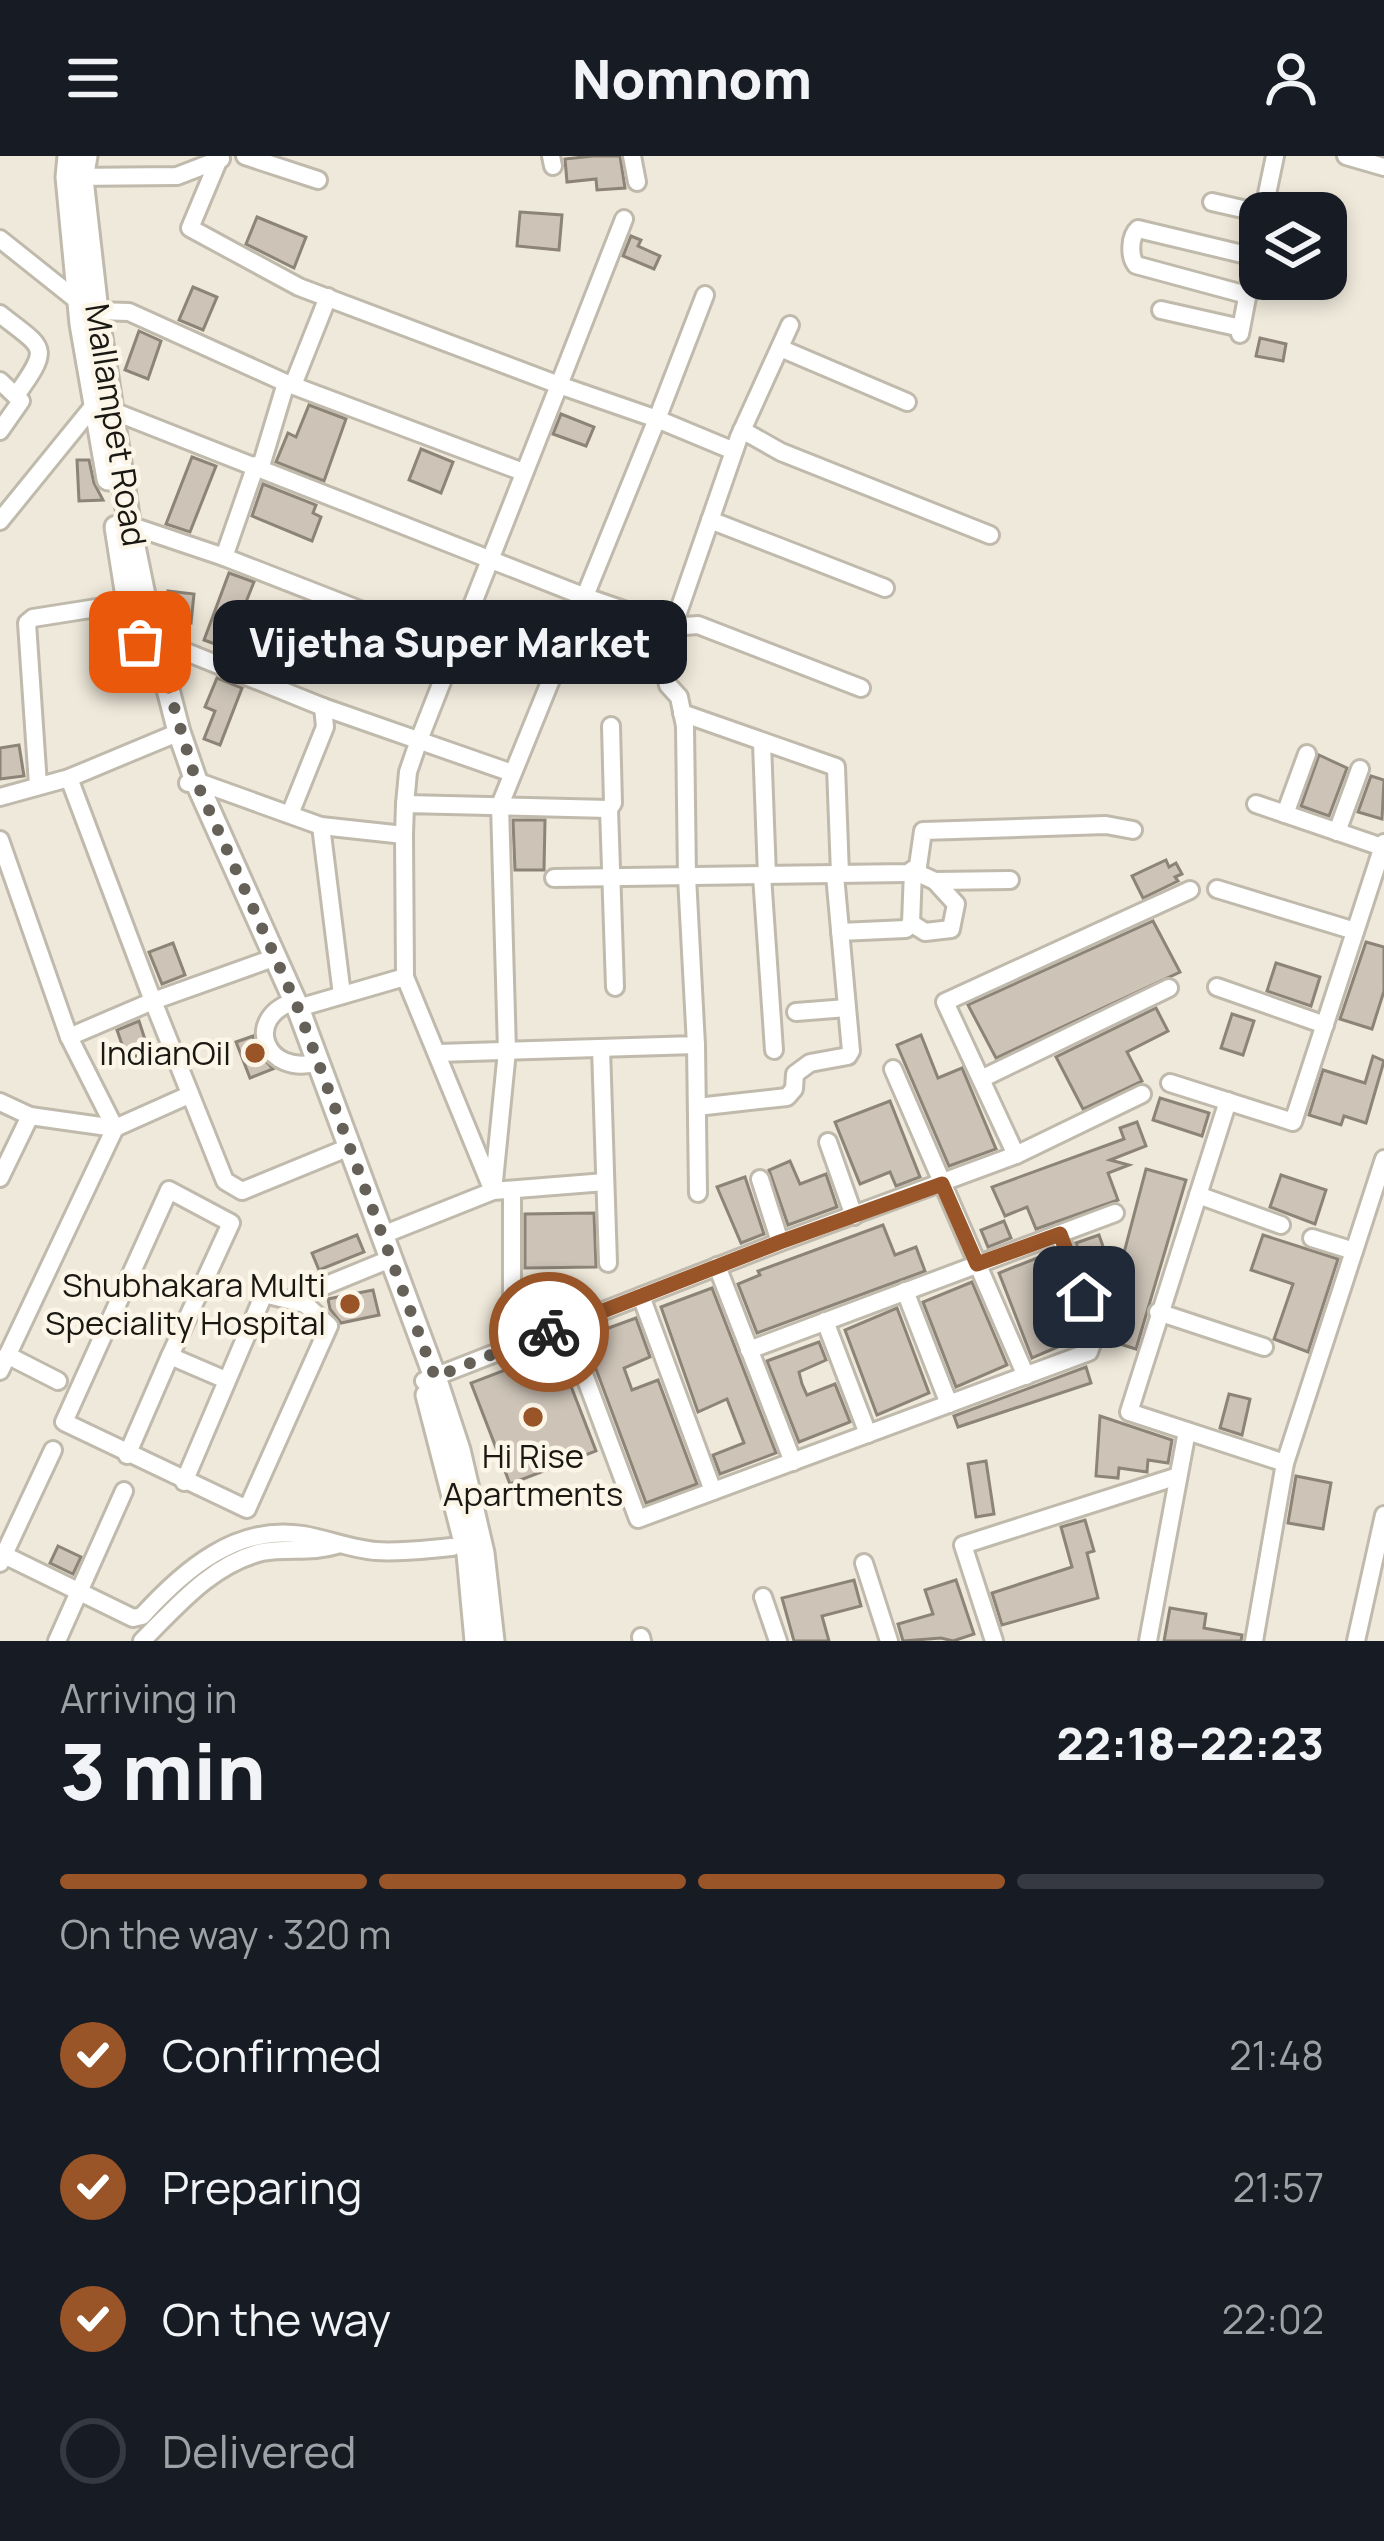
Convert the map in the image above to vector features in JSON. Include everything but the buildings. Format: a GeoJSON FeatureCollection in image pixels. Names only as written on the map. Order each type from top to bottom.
{"type":"FeatureCollection","features":[{"type":"Feature","properties":{"kind":"main road","name":"Mallampet Road"},"geometry":{"type":"LineString","coordinates":[[86,156],[73,171],[88,307],[122,523],[170,736],[292,1005],[383,1262],[459,1450],[478,1532],[493,1641]]}},
{"type":"Feature","properties":{"kind":"main road","name":"Mallampet Road"},"geometry":{"type":"LineString","coordinates":[[122,523],[128,603],[147,640],[192,782]]}},
{"type":"Feature","properties":{"kind":"main road","name":"Mallampet Road"},"geometry":{"type":"LineString","coordinates":[[257,929],[266,961],[292,1005]]}},
{"type":"Feature","properties":{"kind":"main road","name":"Mallampet Road"},"geometry":{"type":"LineString","coordinates":[[346,1148],[385,1234],[429,1379],[468,1553],[476,1641]]}},
{"type":"Feature","properties":{"kind":"street"},"geometry":{"type":"LineString","coordinates":[[245,156],[318,180]]}},
{"type":"Feature","properties":{"kind":"street"},"geometry":{"type":"LineString","coordinates":[[632,156],[637,182]]}},
{"type":"Feature","properties":{"kind":"street"},"geometry":{"type":"LineString","coordinates":[[1266,192],[1274,156]]}},
{"type":"Feature","properties":{"kind":"street"},"geometry":{"type":"LineString","coordinates":[[1346,156],[1384,167]]}},
{"type":"Feature","properties":{"kind":"street"},"geometry":{"type":"LineString","coordinates":[[73,171],[177,176],[223,158]]}},
{"type":"Feature","properties":{"kind":"street"},"geometry":{"type":"LineString","coordinates":[[223,158],[190,228],[299,287],[734,452]]}},
{"type":"Feature","properties":{"kind":"street"},"geometry":{"type":"LineString","coordinates":[[1212,202],[1239,208]]}},
{"type":"Feature","properties":{"kind":"street"},"geometry":{"type":"LineString","coordinates":[[502,1190],[405,977],[408,772],[624,219]]}},
{"type":"Feature","properties":{"kind":"street"},"geometry":{"type":"LineString","coordinates":[[1239,252],[1138,229],[1133,235],[1136,265],[1239,293]]}},
{"type":"Feature","properties":{"kind":"street"},"geometry":{"type":"LineString","coordinates":[[0,239],[88,307],[129,312],[290,384],[523,472]]}},
{"type":"Feature","properties":{"kind":"street"},"geometry":{"type":"LineString","coordinates":[[512,1303],[502,1190],[507,1051],[500,805],[705,295]]}},
{"type":"Feature","properties":{"kind":"street"},"geometry":{"type":"LineString","coordinates":[[224,557],[328,297]]}},
{"type":"Feature","properties":{"kind":"street"},"geometry":{"type":"LineString","coordinates":[[1161,310],[1240,331],[1246,300]]}},
{"type":"Feature","properties":{"kind":"street"},"geometry":{"type":"LineString","coordinates":[[0,314],[38,344],[41,352],[40,362],[17,394]]}},
{"type":"Feature","properties":{"kind":"street"},"geometry":{"type":"LineString","coordinates":[[698,1193],[682,713],[664,672],[673,627],[734,452],[790,325]]}},
{"type":"Feature","properties":{"kind":"street"},"geometry":{"type":"LineString","coordinates":[[780,348],[907,402]]}},
{"type":"Feature","properties":{"kind":"street"},"geometry":{"type":"LineString","coordinates":[[0,381],[17,394],[20,406],[0,430]]}},
{"type":"Feature","properties":{"kind":"street"},"geometry":{"type":"LineString","coordinates":[[0,521],[104,408],[583,596],[673,627],[698,625],[861,688]]}},
{"type":"Feature","properties":{"kind":"street"},"geometry":{"type":"LineString","coordinates":[[742,430],[781,452],[989,536]]}},
{"type":"Feature","properties":{"kind":"street"},"geometry":{"type":"LineString","coordinates":[[710,520],[885,588]]}},
{"type":"Feature","properties":{"kind":"street"},"geometry":{"type":"LineString","coordinates":[[122,523],[224,557],[455,647]]}},
{"type":"Feature","properties":{"kind":"street"},"geometry":{"type":"LineString","coordinates":[[38,785],[27,623],[33,618],[128,603]]}},
{"type":"Feature","properties":{"kind":"street"},"geometry":{"type":"LineString","coordinates":[[147,640],[512,773]]}},
{"type":"Feature","properties":{"kind":"street"},"geometry":{"type":"LineString","coordinates":[[290,814],[325,727],[322,707]]}},
{"type":"Feature","properties":{"kind":"street"},"geometry":{"type":"LineString","coordinates":[[682,713],[836,767],[840,932],[851,1051],[848,1056],[803,1066],[795,1074],[788,1097],[697,1107]]}},
{"type":"Feature","properties":{"kind":"street"},"geometry":{"type":"LineString","coordinates":[[611,726],[615,987]]}},
{"type":"Feature","properties":{"kind":"street"},"geometry":{"type":"LineString","coordinates":[[0,797],[69,778],[170,736]]}},
{"type":"Feature","properties":{"kind":"street"},"geometry":{"type":"LineString","coordinates":[[762,743],[774,1050]]}},
{"type":"Feature","properties":{"kind":"street"},"geometry":{"type":"LineString","coordinates":[[1285,814],[1307,754]]}},
{"type":"Feature","properties":{"kind":"street"},"geometry":{"type":"LineString","coordinates":[[1337,832],[1360,769]]}},
{"type":"Feature","properties":{"kind":"street"},"geometry":{"type":"LineString","coordinates":[[69,778],[225,1181],[242,1191],[346,1148]]}},
{"type":"Feature","properties":{"kind":"street"},"geometry":{"type":"LineString","coordinates":[[192,782],[322,826],[404,835]]}},
{"type":"Feature","properties":{"kind":"street"},"geometry":{"type":"LineString","coordinates":[[405,804],[609,809]]}},
{"type":"Feature","properties":{"kind":"street"},"geometry":{"type":"LineString","coordinates":[[1170,1083],[1293,1122],[1383,845],[1256,804]]}},
{"type":"Feature","properties":{"kind":"street"},"geometry":{"type":"LineString","coordinates":[[840,932],[901,932],[911,923],[914,871],[923,831],[1106,825],[1133,830]]}},
{"type":"Feature","properties":{"kind":"street"},"geometry":{"type":"LineString","coordinates":[[322,826],[342,995]]}},
{"type":"Feature","properties":{"kind":"street"},"geometry":{"type":"LineString","coordinates":[[0,839],[69,1037],[115,1129]]}},
{"type":"Feature","properties":{"kind":"street"},"geometry":{"type":"LineString","coordinates":[[554,878],[914,871],[935,881],[956,904],[951,929],[925,932],[911,923]]}},
{"type":"Feature","properties":{"kind":"street"},"geometry":{"type":"LineString","coordinates":[[935,881],[1010,880]]}},
{"type":"Feature","properties":{"kind":"street"},"geometry":{"type":"LineString","coordinates":[[1216,889],[1355,931]]}},
{"type":"Feature","properties":{"kind":"street"},"geometry":{"type":"LineString","coordinates":[[1016,1156],[945,1002],[1190,890]]}},
{"type":"Feature","properties":{"kind":"street"},"geometry":{"type":"LineString","coordinates":[[69,1037],[266,961]]}},
{"type":"Feature","properties":{"kind":"street"},"geometry":{"type":"LineString","coordinates":[[314,1064],[287,1066],[279,1061],[267,1040],[271,1013],[405,977]]}},
{"type":"Feature","properties":{"kind":"street"},"geometry":{"type":"LineString","coordinates":[[1217,987],[1325,1024]]}},
{"type":"Feature","properties":{"kind":"street"},"geometry":{"type":"LineString","coordinates":[[981,1078],[1169,988]]}},
{"type":"Feature","properties":{"kind":"street"},"geometry":{"type":"LineString","coordinates":[[796,1012],[847,1008]]}},
{"type":"Feature","properties":{"kind":"street"},"geometry":{"type":"LineString","coordinates":[[438,1054],[696,1045]]}},
{"type":"Feature","properties":{"kind":"street"},"geometry":{"type":"LineString","coordinates":[[601,1048],[608,1262]]}},
{"type":"Feature","properties":{"kind":"street"},"geometry":{"type":"LineString","coordinates":[[893,1070],[1026,1376]]}},
{"type":"Feature","properties":{"kind":"street"},"geometry":{"type":"LineString","coordinates":[[429,1379],[1016,1156],[1142,1094]]}},
{"type":"Feature","properties":{"kind":"street"},"geometry":{"type":"LineString","coordinates":[[0,1102],[29,1116],[115,1129],[189,1095]]}},
{"type":"Feature","properties":{"kind":"street"},"geometry":{"type":"LineString","coordinates":[[1228,1102],[1129,1412],[1285,1462]]}},
{"type":"Feature","properties":{"kind":"street"},"geometry":{"type":"LineString","coordinates":[[0,1177],[29,1116]]}},
{"type":"Feature","properties":{"kind":"street"},"geometry":{"type":"LineString","coordinates":[[58,1381],[4,1363],[115,1129]]}},
{"type":"Feature","properties":{"kind":"street"},"geometry":{"type":"LineString","coordinates":[[828,1142],[854,1216]]}},
{"type":"Feature","properties":{"kind":"street"},"geometry":{"type":"LineString","coordinates":[[1254,1641],[1285,1462],[1384,1159]]}},
{"type":"Feature","properties":{"kind":"street"},"geometry":{"type":"LineString","coordinates":[[760,1179],[780,1242]]}},
{"type":"Feature","properties":{"kind":"street"},"geometry":{"type":"LineString","coordinates":[[385,1234],[502,1190],[605,1183]]}},
{"type":"Feature","properties":{"kind":"street"},"geometry":{"type":"LineString","coordinates":[[127,1454],[231,1222],[169,1190],[64,1422],[127,1454],[184,1482],[243,1509],[249,1505],[329,1327],[305,1304],[264,1294],[184,1482]]}},
{"type":"Feature","properties":{"kind":"street"},"geometry":{"type":"LineString","coordinates":[[1198,1195],[1281,1226]]}},
{"type":"Feature","properties":{"kind":"street"},"geometry":{"type":"LineString","coordinates":[[749,1349],[1114,1214]]}},
{"type":"Feature","properties":{"kind":"street"},"geometry":{"type":"LineString","coordinates":[[566,1325],[638,1519],[1089,1352],[1097,1329],[1060,1234]]}},
{"type":"Feature","properties":{"kind":"street"},"geometry":{"type":"LineString","coordinates":[[1312,1238],[1354,1251]]}},
{"type":"Feature","properties":{"kind":"street"},"geometry":{"type":"LineString","coordinates":[[305,1304],[311,1289],[383,1262]]}},
{"type":"Feature","properties":{"kind":"street"},"geometry":{"type":"LineString","coordinates":[[718,1267],[793,1462]]}},
{"type":"Feature","properties":{"kind":"street"},"geometry":{"type":"LineString","coordinates":[[905,1292],[949,1404]]}},
{"type":"Feature","properties":{"kind":"street"},"geometry":{"type":"LineString","coordinates":[[641,1297],[713,1491]]}},
{"type":"Feature","properties":{"kind":"street"},"geometry":{"type":"LineString","coordinates":[[1158,1312],[1264,1347]]}},
{"type":"Feature","properties":{"kind":"street"},"geometry":{"type":"LineString","coordinates":[[825,1322],[868,1434]]}},
{"type":"Feature","properties":{"kind":"street"},"geometry":{"type":"LineString","coordinates":[[170,1356],[226,1380]]}},
{"type":"Feature","properties":{"kind":"street"},"geometry":{"type":"LineString","coordinates":[[1148,1641],[1186,1431]]}},
{"type":"Feature","properties":{"kind":"street"},"geometry":{"type":"LineString","coordinates":[[53,1450],[1,1557],[133,1618],[142,1616],[180,1575],[234,1543],[265,1534],[299,1534],[376,1551],[452,1547]]}},
{"type":"Feature","properties":{"kind":"street"},"geometry":{"type":"LineString","coordinates":[[994,1641],[963,1545],[1178,1475]]}},
{"type":"Feature","properties":{"kind":"street"},"geometry":{"type":"LineString","coordinates":[[57,1641],[124,1491]]}},
{"type":"Feature","properties":{"kind":"street"},"geometry":{"type":"LineString","coordinates":[[1356,1641],[1384,1515]]}},
{"type":"Feature","properties":{"kind":"street"},"geometry":{"type":"LineString","coordinates":[[142,1641],[189,1594],[239,1559],[266,1551],[321,1550],[341,1544]]}},
{"type":"Feature","properties":{"kind":"street"},"geometry":{"type":"LineString","coordinates":[[864,1563],[890,1641]]}},
{"type":"Feature","properties":{"kind":"street"},"geometry":{"type":"LineString","coordinates":[[763,1597],[778,1641]]}},
{"type":"Feature","properties":{"kind":"way so far"},"geometry":{"type":"LineString","coordinates":[[140,642],[154,639],[196,781],[298,1008],[435,1377],[549,1332]]}},
{"type":"Feature","properties":{"kind":"place","name":"Vijetha Super Market"},"geometry":{"type":"Point","coordinates":[140,642]}},
{"type":"Feature","properties":{"kind":"place","name":"IndianOil"},"geometry":{"type":"Point","coordinates":[255,1053]}},
{"type":"Feature","properties":{"kind":"place","name":"Shubhakara Multi Speciality Hospital"},"geometry":{"type":"Point","coordinates":[350,1304]}},
{"type":"Feature","properties":{"kind":"place","name":"Hi Rise Apartments"},"geometry":{"type":"Point","coordinates":[533,1417]}},
{"type":"Feature","properties":{"kind":"route"},"geometry":{"type":"LineString","coordinates":[[549,1332],[942,1184],[977,1264],[1060,1234],[1084,1297]]}}]}
